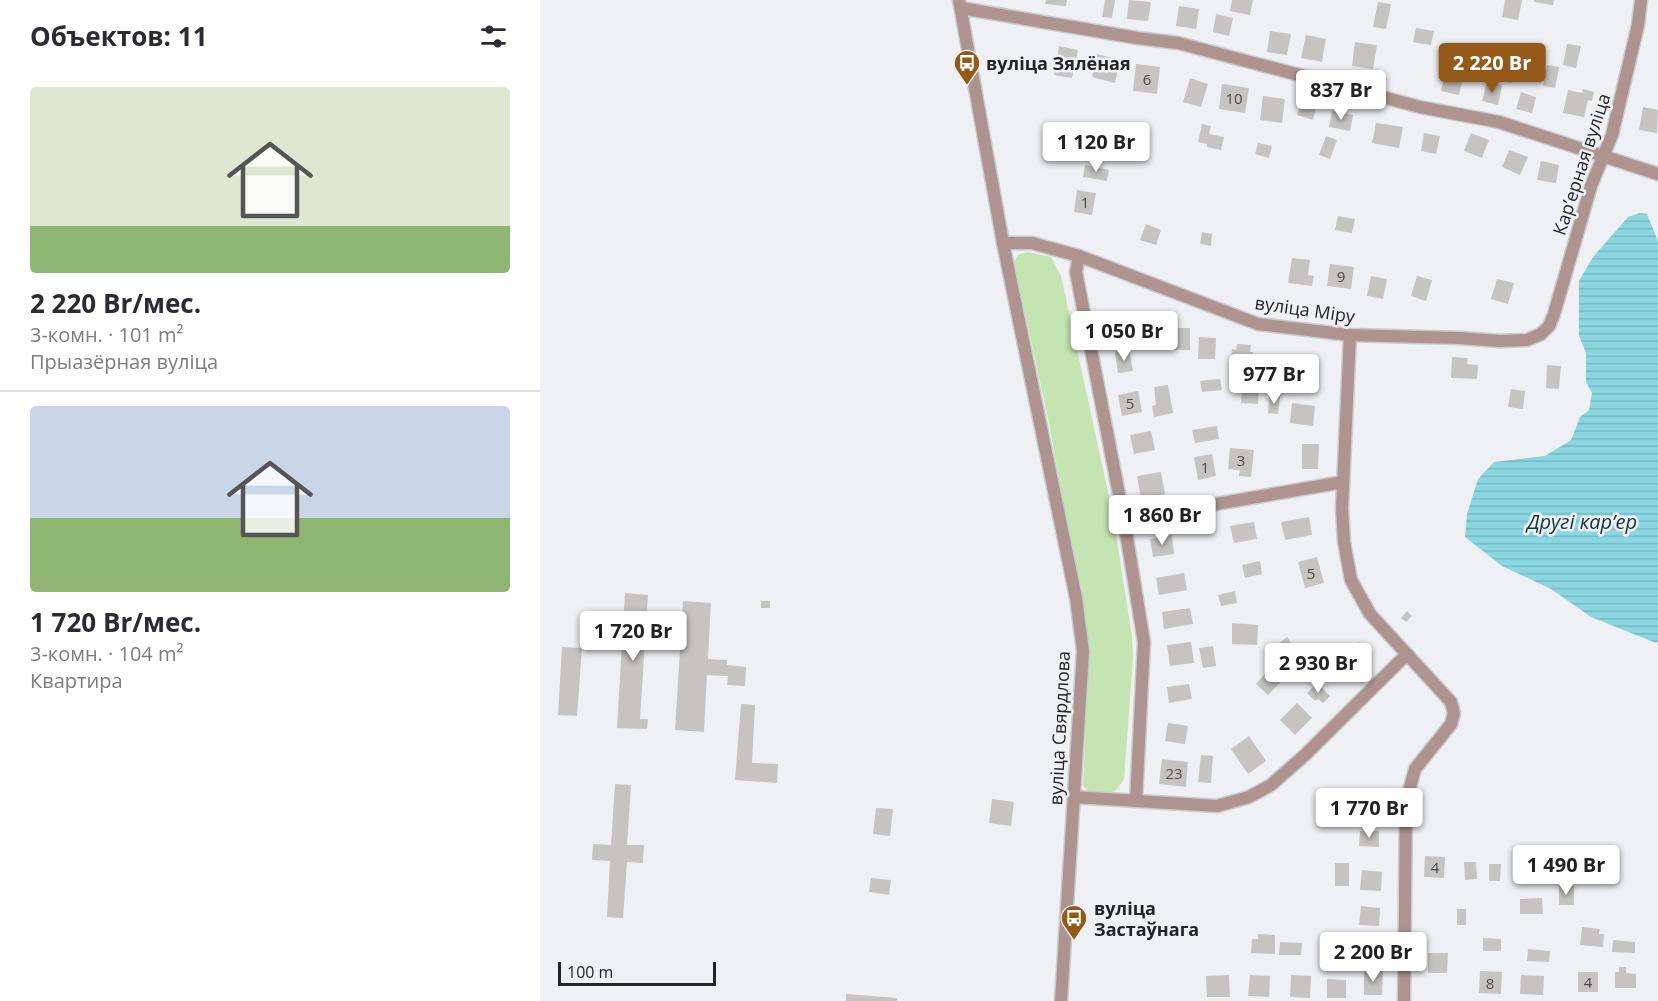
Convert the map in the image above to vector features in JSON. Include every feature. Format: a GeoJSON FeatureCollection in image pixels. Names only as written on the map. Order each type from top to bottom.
{"type":"FeatureCollection","features":[{"type":"Feature","properties":{"kind":"street","name":"Карʼерная вуліца"},"geometry":{"type":"LineString","coordinates":[[1541,334],[1549,326],[1554,314],[1591,186],[1612,135],[1638,25],[1641,0]]}},
{"type":"Feature","properties":{"kind":"street"},"geometry":{"type":"LineString","coordinates":[[960,4],[1179,44],[1420,107],[1499,122],[1658,174]]}},
{"type":"Feature","properties":{"kind":"street","name":"вуліца Свярдлова"},"geometry":{"type":"LineString","coordinates":[[960,4],[1003,243],[1076,598],[1083,651],[1060,1001]]}},
{"type":"Feature","properties":{"kind":"street","name":"вуліца Міру"},"geometry":{"type":"LineString","coordinates":[[1003,243],[1032,243],[1079,256],[1258,324],[1350,335],[1500,341],[1527,340],[1541,334]]}},
{"type":"Feature","properties":{"kind":"street"},"geometry":{"type":"LineString","coordinates":[[1079,256],[1076,272],[1124,519],[1144,642],[1136,801]]}},
{"type":"Feature","properties":{"kind":"street"},"geometry":{"type":"LineString","coordinates":[[1350,335],[1343,483],[1344,542],[1351,579],[1370,614],[1451,702],[1454,713],[1451,724],[1415,769],[1406,802],[1404,1001]]}},
{"type":"Feature","properties":{"kind":"street"},"geometry":{"type":"LineString","coordinates":[[1124,519],[1343,483]]}},
{"type":"Feature","properties":{"kind":"street"},"geometry":{"type":"LineString","coordinates":[[1074,797],[1217,806],[1250,796],[1271,785],[1306,754],[1407,654]]}},
{"type":"Feature","properties":{"kind":"green space"},"geometry":{"type":"Polygon","coordinates":[[[1027,252],[1051,257],[1061,276],[1112,510],[1132,636],[1133,659],[1124,779],[1110,794],[1091,793],[1083,786],[1089,661],[1088,636],[1048,418],[1014,262],[1018,255],[1027,252]]]}},
{"type":"Feature","properties":{"kind":"water","name":"Другі карʼер"},"geometry":{"type":"Polygon","coordinates":[[[1640,213],[1647,214],[1658,241],[1658,642],[1656,643],[1591,617],[1551,589],[1502,566],[1465,537],[1467,514],[1478,479],[1494,462],[1545,456],[1571,440],[1580,417],[1589,410],[1592,393],[1586,382],[1586,353],[1579,336],[1579,281],[1593,257],[1628,217],[1640,213]]]}},
{"type":"Feature","properties":{"kind":"building"},"geometry":{"type":"Polygon","coordinates":[[[1046,0],[1067,0],[1066,6],[1045,4],[1046,0]]]}},
{"type":"Feature","properties":{"kind":"building"},"geometry":{"type":"Polygon","coordinates":[[[1105,0],[1115,0],[1112,18],[1102,17],[1105,0]]]}},
{"type":"Feature","properties":{"kind":"building"},"geometry":{"type":"Polygon","coordinates":[[[1129,0],[1151,2],[1148,21],[1127,19],[1129,0]]]}},
{"type":"Feature","properties":{"kind":"building"},"geometry":{"type":"Polygon","coordinates":[[[1232,0],[1253,0],[1250,15],[1230,11],[1232,0]]]}},
{"type":"Feature","properties":{"kind":"building"},"geometry":{"type":"Polygon","coordinates":[[[1505,0],[1522,0],[1518,20],[1502,17],[1505,0]]]}},
{"type":"Feature","properties":{"kind":"building"},"geometry":{"type":"Polygon","coordinates":[[[1534,0],[1554,0],[1553,5],[1534,2],[1534,0]]]}},
{"type":"Feature","properties":{"kind":"building"},"geometry":{"type":"Polygon","coordinates":[[[1378,2],[1391,4],[1386,29],[1373,27],[1378,2]]]}},
{"type":"Feature","properties":{"kind":"building"},"geometry":{"type":"Polygon","coordinates":[[[1179,6],[1199,9],[1196,29],[1176,26],[1179,6]]]}},
{"type":"Feature","properties":{"kind":"building"},"geometry":{"type":"Polygon","coordinates":[[[1216,14],[1233,18],[1229,36],[1213,32],[1216,14]]]}},
{"type":"Feature","properties":{"kind":"building"},"geometry":{"type":"Polygon","coordinates":[[[1416,28],[1434,31],[1431,45],[1413,42],[1416,28]]]}},
{"type":"Feature","properties":{"kind":"building"},"geometry":{"type":"Polygon","coordinates":[[[1270,31],[1291,34],[1287,55],[1267,52],[1270,31]]]}},
{"type":"Feature","properties":{"kind":"building"},"geometry":{"type":"Polygon","coordinates":[[[1306,35],[1326,39],[1322,62],[1301,58],[1306,35]]]}},
{"type":"Feature","properties":{"kind":"building"},"geometry":{"type":"Polygon","coordinates":[[[1355,42],[1377,45],[1373,69],[1352,66],[1355,42]]]}},
{"type":"Feature","properties":{"kind":"building"},"geometry":{"type":"Polygon","coordinates":[[[1567,44],[1581,46],[1576,68],[1563,65],[1567,44]]]}},
{"type":"Feature","properties":{"kind":"building"},"geometry":{"type":"Polygon","coordinates":[[[1059,46],[1078,50],[1072,78],[1054,75],[1059,46]]]}},
{"type":"Feature","properties":{"kind":"building"},"geometry":{"type":"Polygon","coordinates":[[[1097,54],[1120,60],[1115,83],[1092,77],[1097,54]]]}},
{"type":"Feature","properties":{"kind":"building"},"geometry":{"type":"Polygon","coordinates":[[[1504,63],[1514,65],[1511,83],[1501,80],[1504,63]]]}},
{"type":"Feature","properties":{"kind":"building"},"geometry":{"type":"Polygon","coordinates":[[[1136,64],[1160,67],[1157,94],[1133,91],[1136,64]]]}},
{"type":"Feature","properties":{"kind":"building"},"geometry":{"type":"Polygon","coordinates":[[[1547,65],[1559,67],[1555,88],[1543,86],[1547,65]]]}},
{"type":"Feature","properties":{"kind":"building"},"geometry":{"type":"Polygon","coordinates":[[[1446,69],[1464,73],[1459,95],[1441,91],[1446,69]]]}},
{"type":"Feature","properties":{"kind":"building"},"geometry":{"type":"Polygon","coordinates":[[[1190,78],[1208,84],[1201,107],[1183,102],[1190,78]]]}},
{"type":"Feature","properties":{"kind":"building"},"geometry":{"type":"Polygon","coordinates":[[[1487,82],[1502,86],[1498,105],[1482,101],[1487,82]]]}},
{"type":"Feature","properties":{"kind":"building"},"geometry":{"type":"Polygon","coordinates":[[[1222,84],[1249,88],[1245,113],[1219,109],[1222,84]]]}},
{"type":"Feature","properties":{"kind":"building"},"geometry":{"type":"Polygon","coordinates":[[[1583,89],[1594,92],[1592,101],[1588,100],[1584,117],[1563,113],[1568,90],[1582,93],[1583,89]]]}},
{"type":"Feature","properties":{"kind":"building"},"geometry":{"type":"Polygon","coordinates":[[[1521,92],[1536,97],[1532,113],[1516,109],[1521,92]]]}},
{"type":"Feature","properties":{"kind":"building"},"geometry":{"type":"Polygon","coordinates":[[[1263,96],[1285,99],[1282,123],[1260,120],[1263,96]]]}},
{"type":"Feature","properties":{"kind":"building"},"geometry":{"type":"Polygon","coordinates":[[[1302,98],[1317,103],[1313,120],[1297,115],[1302,98]]]}},
{"type":"Feature","properties":{"kind":"building"},"geometry":{"type":"Polygon","coordinates":[[[1643,107],[1658,110],[1657,133],[1639,130],[1643,107]]]}},
{"type":"Feature","properties":{"kind":"building"},"geometry":{"type":"Polygon","coordinates":[[[1332,111],[1353,115],[1350,131],[1329,127],[1332,111]]]}},
{"type":"Feature","properties":{"kind":"building"},"geometry":{"type":"Polygon","coordinates":[[[1376,123],[1403,127],[1399,148],[1372,143],[1376,123]]]}},
{"type":"Feature","properties":{"kind":"building"},"geometry":{"type":"Polygon","coordinates":[[[1202,124],[1211,126],[1209,134],[1224,137],[1221,150],[1198,142],[1202,124]]]}},
{"type":"Feature","properties":{"kind":"building"},"geometry":{"type":"Polygon","coordinates":[[[1424,133],[1440,136],[1436,154],[1421,151],[1424,133]]]}},
{"type":"Feature","properties":{"kind":"building"},"geometry":{"type":"Polygon","coordinates":[[[1471,133],[1489,140],[1482,158],[1464,151],[1471,133]]]}},
{"type":"Feature","properties":{"kind":"building"},"geometry":{"type":"Polygon","coordinates":[[[1326,136],[1337,140],[1330,159],[1319,155],[1326,136]]]}},
{"type":"Feature","properties":{"kind":"building"},"geometry":{"type":"Polygon","coordinates":[[[1258,143],[1272,146],[1269,158],[1255,154],[1258,143]]]}},
{"type":"Feature","properties":{"kind":"building"},"geometry":{"type":"Polygon","coordinates":[[[1509,150],[1528,157],[1520,175],[1502,167],[1509,150]]]}},
{"type":"Feature","properties":{"kind":"building"},"geometry":{"type":"Polygon","coordinates":[[[1541,161],[1559,165],[1556,183],[1537,180],[1541,161]]]}},
{"type":"Feature","properties":{"kind":"building"},"geometry":{"type":"Polygon","coordinates":[[[1085,165],[1109,170],[1107,181],[1083,177],[1085,165]]]}},
{"type":"Feature","properties":{"kind":"building"},"geometry":{"type":"Polygon","coordinates":[[[1077,190],[1096,193],[1092,215],[1074,212],[1077,190]]]}},
{"type":"Feature","properties":{"kind":"building"},"geometry":{"type":"Polygon","coordinates":[[[1338,216],[1355,219],[1352,233],[1335,230],[1338,216]]]}},
{"type":"Feature","properties":{"kind":"building"},"geometry":{"type":"Polygon","coordinates":[[[1146,224],[1161,230],[1156,245],[1140,240],[1146,224]]]}},
{"type":"Feature","properties":{"kind":"building"},"geometry":{"type":"Polygon","coordinates":[[[1202,232],[1212,234],[1211,246],[1200,244],[1202,232]]]}},
{"type":"Feature","properties":{"kind":"building"},"geometry":{"type":"Polygon","coordinates":[[[1292,258],[1310,260],[1308,275],[1314,276],[1312,286],[1288,283],[1292,258]]]}},
{"type":"Feature","properties":{"kind":"building"},"geometry":{"type":"Polygon","coordinates":[[[1330,264],[1354,267],[1351,289],[1327,286],[1330,264]]]}},
{"type":"Feature","properties":{"kind":"building"},"geometry":{"type":"Polygon","coordinates":[[[1371,276],[1387,279],[1383,299],[1367,296],[1371,276]]]}},
{"type":"Feature","properties":{"kind":"building"},"geometry":{"type":"Polygon","coordinates":[[[1417,276],[1432,280],[1426,301],[1411,296],[1417,276]]]}},
{"type":"Feature","properties":{"kind":"building"},"geometry":{"type":"Polygon","coordinates":[[[1497,279],[1514,283],[1508,304],[1491,299],[1497,279]]]}},
{"type":"Feature","properties":{"kind":"building"},"geometry":{"type":"Polygon","coordinates":[[[1174,328],[1190,328],[1190,350],[1174,350],[1174,328]]]}},
{"type":"Feature","properties":{"kind":"building"},"geometry":{"type":"Polygon","coordinates":[[[1199,337],[1216,338],[1215,359],[1198,359],[1199,337]]]}},
{"type":"Feature","properties":{"kind":"building"},"geometry":{"type":"Polygon","coordinates":[[[1237,344],[1251,345],[1250,352],[1253,352],[1251,371],[1230,369],[1232,349],[1236,350],[1237,344]]]}},
{"type":"Feature","properties":{"kind":"building"},"geometry":{"type":"Polygon","coordinates":[[[1129,350],[1133,371],[1118,373],[1115,352],[1129,350]]]}},
{"type":"Feature","properties":{"kind":"building"},"geometry":{"type":"Polygon","coordinates":[[[1297,355],[1318,357],[1316,381],[1294,378],[1297,355]]]}},
{"type":"Feature","properties":{"kind":"building"},"geometry":{"type":"Polygon","coordinates":[[[1452,357],[1468,358],[1467,364],[1478,365],[1477,379],[1451,378],[1452,357]]]}},
{"type":"Feature","properties":{"kind":"building"},"geometry":{"type":"Polygon","coordinates":[[[1547,365],[1561,366],[1559,389],[1546,388],[1547,365]]]}},
{"type":"Feature","properties":{"kind":"building"},"geometry":{"type":"Polygon","coordinates":[[[1268,373],[1284,375],[1283,387],[1267,385],[1268,373]]]}},
{"type":"Feature","properties":{"kind":"building"},"geometry":{"type":"Polygon","coordinates":[[[1220,379],[1222,390],[1202,392],[1200,381],[1220,379]]]}},
{"type":"Feature","properties":{"kind":"building"},"geometry":{"type":"Polygon","coordinates":[[[1168,385],[1173,413],[1154,417],[1152,406],[1156,405],[1154,387],[1168,385]]]}},
{"type":"Feature","properties":{"kind":"building"},"geometry":{"type":"Polygon","coordinates":[[[1242,387],[1259,389],[1258,404],[1241,403],[1242,387]]]}},
{"type":"Feature","properties":{"kind":"building"},"geometry":{"type":"Polygon","coordinates":[[[1511,389],[1525,391],[1523,409],[1508,407],[1511,389]]]}},
{"type":"Feature","properties":{"kind":"building"},"geometry":{"type":"Polygon","coordinates":[[[1138,391],[1142,412],[1122,416],[1118,395],[1138,391]]]}},
{"type":"Feature","properties":{"kind":"building"},"geometry":{"type":"Polygon","coordinates":[[[1269,396],[1280,397],[1278,414],[1268,413],[1269,396]]]}},
{"type":"Feature","properties":{"kind":"building"},"geometry":{"type":"Polygon","coordinates":[[[1292,403],[1315,406],[1313,426],[1290,423],[1292,403]]]}},
{"type":"Feature","properties":{"kind":"building"},"geometry":{"type":"Polygon","coordinates":[[[1217,426],[1219,439],[1195,443],[1192,430],[1217,426]]]}},
{"type":"Feature","properties":{"kind":"building"},"geometry":{"type":"Polygon","coordinates":[[[1151,431],[1155,450],[1134,454],[1130,435],[1151,431]]]}},
{"type":"Feature","properties":{"kind":"building"},"geometry":{"type":"Polygon","coordinates":[[[1302,444],[1319,444],[1318,469],[1302,469],[1302,444]]]}},
{"type":"Feature","properties":{"kind":"building"},"geometry":{"type":"Polygon","coordinates":[[[1230,448],[1254,450],[1251,477],[1239,476],[1240,470],[1228,469],[1230,448]]]}},
{"type":"Feature","properties":{"kind":"building"},"geometry":{"type":"Polygon","coordinates":[[[1212,454],[1216,476],[1198,480],[1194,457],[1212,454]]]}},
{"type":"Feature","properties":{"kind":"building"},"geometry":{"type":"Polygon","coordinates":[[[1161,472],[1165,494],[1141,498],[1137,476],[1161,472]]]}},
{"type":"Feature","properties":{"kind":"building"},"geometry":{"type":"Polygon","coordinates":[[[1309,517],[1312,535],[1285,540],[1281,522],[1309,517]]]}},
{"type":"Feature","properties":{"kind":"building"},"geometry":{"type":"Polygon","coordinates":[[[1254,522],[1257,539],[1234,543],[1230,526],[1254,522]]]}},
{"type":"Feature","properties":{"kind":"building"},"geometry":{"type":"Polygon","coordinates":[[[1172,535],[1174,554],[1153,557],[1150,539],[1172,535]]]}},
{"type":"Feature","properties":{"kind":"building"},"geometry":{"type":"Polygon","coordinates":[[[1317,557],[1324,583],[1305,588],[1298,562],[1317,557]]]}},
{"type":"Feature","properties":{"kind":"building"},"geometry":{"type":"Polygon","coordinates":[[[1260,561],[1262,574],[1245,578],[1242,565],[1260,561]]]}},
{"type":"Feature","properties":{"kind":"building"},"geometry":{"type":"Polygon","coordinates":[[[1184,573],[1187,590],[1159,595],[1156,578],[1184,573]]]}},
{"type":"Feature","properties":{"kind":"building"},"geometry":{"type":"Polygon","coordinates":[[[1235,591],[1237,603],[1221,606],[1218,595],[1235,591]]]}},
{"type":"Feature","properties":{"kind":"building"},"geometry":{"type":"Polygon","coordinates":[[[625,593],[648,595],[640,719],[648,719],[647,729],[617,728],[625,593]]]}},
{"type":"Feature","properties":{"kind":"building"},"geometry":{"type":"Polygon","coordinates":[[[683,601],[711,603],[708,659],[727,660],[727,665],[746,667],[745,686],[727,685],[728,676],[707,675],[704,732],[675,730],[683,601]]]}},
{"type":"Feature","properties":{"kind":"building"},"geometry":{"type":"Polygon","coordinates":[[[761,601],[770,601],[770,608],[761,608],[761,601]]]}},
{"type":"Feature","properties":{"kind":"building"},"geometry":{"type":"Polygon","coordinates":[[[1190,608],[1193,624],[1164,629],[1162,612],[1190,608]]]}},
{"type":"Feature","properties":{"kind":"building"},"geometry":{"type":"Polygon","coordinates":[[[1407,611],[1412,616],[1406,622],[1401,618],[1407,611]]]}},
{"type":"Feature","properties":{"kind":"building"},"geometry":{"type":"Polygon","coordinates":[[[1232,623],[1258,625],[1257,645],[1232,644],[1232,623]]]}},
{"type":"Feature","properties":{"kind":"building"},"geometry":{"type":"Polygon","coordinates":[[[1287,637],[1299,653],[1289,661],[1278,644],[1287,637]]]}},
{"type":"Feature","properties":{"kind":"building"},"geometry":{"type":"Polygon","coordinates":[[[1191,642],[1194,663],[1170,666],[1167,645],[1191,642]]]}},
{"type":"Feature","properties":{"kind":"building"},"geometry":{"type":"Polygon","coordinates":[[[1359,642],[1372,657],[1354,673],[1341,658],[1359,642]]]}},
{"type":"Feature","properties":{"kind":"building"},"geometry":{"type":"Polygon","coordinates":[[[1213,646],[1216,666],[1203,668],[1199,648],[1213,646]]]}},
{"type":"Feature","properties":{"kind":"building"},"geometry":{"type":"Polygon","coordinates":[[[562,647],[582,648],[577,716],[558,715],[562,647]]]}},
{"type":"Feature","properties":{"kind":"building"},"geometry":{"type":"Polygon","coordinates":[[[1273,665],[1285,677],[1268,695],[1256,684],[1273,665]]]}},
{"type":"Feature","properties":{"kind":"building"},"geometry":{"type":"Polygon","coordinates":[[[1317,683],[1330,696],[1323,703],[1318,699],[1315,701],[1307,693],[1317,683]]]}},
{"type":"Feature","properties":{"kind":"building"},"geometry":{"type":"Polygon","coordinates":[[[1189,684],[1192,699],[1169,703],[1167,687],[1189,684]]]}},
{"type":"Feature","properties":{"kind":"building"},"geometry":{"type":"Polygon","coordinates":[[[1297,703],[1312,718],[1295,735],[1280,720],[1297,703]]]}},
{"type":"Feature","properties":{"kind":"building"},"geometry":{"type":"Polygon","coordinates":[[[741,704],[755,705],[752,763],[778,764],[777,783],[735,780],[741,704]]]}},
{"type":"Feature","properties":{"kind":"building"},"geometry":{"type":"Polygon","coordinates":[[[1168,723],[1188,726],[1185,744],[1165,741],[1168,723]]]}},
{"type":"Feature","properties":{"kind":"building"},"geometry":{"type":"Polygon","coordinates":[[[1249,736],[1266,761],[1248,774],[1231,749],[1249,736]]]}},
{"type":"Feature","properties":{"kind":"building"},"geometry":{"type":"Polygon","coordinates":[[[1201,755],[1213,756],[1211,783],[1198,782],[1201,755]]]}},
{"type":"Feature","properties":{"kind":"building"},"geometry":{"type":"Polygon","coordinates":[[[1162,759],[1188,762],[1186,787],[1159,784],[1162,759]]]}},
{"type":"Feature","properties":{"kind":"building"},"geometry":{"type":"Polygon","coordinates":[[[615,784],[631,785],[627,845],[644,845],[643,863],[627,862],[623,918],[607,917],[610,861],[592,860],[593,844],[611,845],[615,784]]]}},
{"type":"Feature","properties":{"kind":"building"},"geometry":{"type":"Polygon","coordinates":[[[992,799],[1014,802],[1011,826],[989,823],[992,799]]]}},
{"type":"Feature","properties":{"kind":"building"},"geometry":{"type":"Polygon","coordinates":[[[876,808],[893,809],[890,836],[873,834],[876,808]]]}},
{"type":"Feature","properties":{"kind":"building"},"geometry":{"type":"Polygon","coordinates":[[[1360,831],[1379,831],[1379,847],[1359,846],[1360,831]]]}},
{"type":"Feature","properties":{"kind":"building"},"geometry":{"type":"Polygon","coordinates":[[[1550,848],[1551,869],[1531,871],[1530,849],[1550,848]]]}},
{"type":"Feature","properties":{"kind":"building"},"geometry":{"type":"Polygon","coordinates":[[[1425,856],[1445,857],[1444,878],[1424,877],[1425,856]]]}},
{"type":"Feature","properties":{"kind":"building"},"geometry":{"type":"Polygon","coordinates":[[[1464,862],[1476,862],[1477,879],[1465,880],[1464,862]]]}},
{"type":"Feature","properties":{"kind":"building"},"geometry":{"type":"Polygon","coordinates":[[[1335,863],[1349,863],[1349,886],[1335,886],[1335,863]]]}},
{"type":"Feature","properties":{"kind":"building"},"geometry":{"type":"Polygon","coordinates":[[[1489,864],[1501,864],[1500,881],[1489,881],[1489,864]]]}},
{"type":"Feature","properties":{"kind":"building"},"geometry":{"type":"Polygon","coordinates":[[[1362,870],[1382,872],[1381,891],[1360,890],[1362,870]]]}},
{"type":"Feature","properties":{"kind":"building"},"geometry":{"type":"Polygon","coordinates":[[[871,878],[891,880],[889,895],[869,892],[871,878]]]}},
{"type":"Feature","properties":{"kind":"building"},"geometry":{"type":"Polygon","coordinates":[[[1559,886],[1574,886],[1574,905],[1559,905],[1559,886]]]}},
{"type":"Feature","properties":{"kind":"building"},"geometry":{"type":"Polygon","coordinates":[[[1542,898],[1543,914],[1520,914],[1520,899],[1542,898]]]}},
{"type":"Feature","properties":{"kind":"building"},"geometry":{"type":"Polygon","coordinates":[[[1361,906],[1380,908],[1379,926],[1359,925],[1361,906]]]}},
{"type":"Feature","properties":{"kind":"building"},"geometry":{"type":"Polygon","coordinates":[[[1457,909],[1466,909],[1466,925],[1457,925],[1457,909]]]}},
{"type":"Feature","properties":{"kind":"building"},"geometry":{"type":"Polygon","coordinates":[[[1582,927],[1600,929],[1599,934],[1604,934],[1603,947],[1580,945],[1582,927]]]}},
{"type":"Feature","properties":{"kind":"building"},"geometry":{"type":"Polygon","coordinates":[[[1258,934],[1275,935],[1275,954],[1251,953],[1252,939],[1258,939],[1258,934]]]}},
{"type":"Feature","properties":{"kind":"building"},"geometry":{"type":"Polygon","coordinates":[[[1483,938],[1501,939],[1501,951],[1483,951],[1483,938]]]}},
{"type":"Feature","properties":{"kind":"building"},"geometry":{"type":"Polygon","coordinates":[[[1613,940],[1635,942],[1635,953],[1612,952],[1613,940]]]}},
{"type":"Feature","properties":{"kind":"building"},"geometry":{"type":"Polygon","coordinates":[[[1280,942],[1302,943],[1301,955],[1279,955],[1280,942]]]}},
{"type":"Feature","properties":{"kind":"building"},"geometry":{"type":"Polygon","coordinates":[[[1351,949],[1365,949],[1365,963],[1351,963],[1351,949]]]}},
{"type":"Feature","properties":{"kind":"building"},"geometry":{"type":"Polygon","coordinates":[[[1528,949],[1550,951],[1549,962],[1527,961],[1528,949]]]}},
{"type":"Feature","properties":{"kind":"building"},"geometry":{"type":"Polygon","coordinates":[[[1320,952],[1346,952],[1346,965],[1320,965],[1320,952]]]}},
{"type":"Feature","properties":{"kind":"building"},"geometry":{"type":"Polygon","coordinates":[[[1428,953],[1448,953],[1447,973],[1428,973],[1428,953]]]}},
{"type":"Feature","properties":{"kind":"building"},"geometry":{"type":"Polygon","coordinates":[[[1619,967],[1626,967],[1626,973],[1636,974],[1636,988],[1615,988],[1615,972],[1619,972],[1619,967]]]}},
{"type":"Feature","properties":{"kind":"building"},"geometry":{"type":"Polygon","coordinates":[[[1364,970],[1383,971],[1382,995],[1364,995],[1364,970]]]}},
{"type":"Feature","properties":{"kind":"building"},"geometry":{"type":"Polygon","coordinates":[[[1480,971],[1502,972],[1501,994],[1479,993],[1480,971]]]}},
{"type":"Feature","properties":{"kind":"building"},"geometry":{"type":"Polygon","coordinates":[[[1578,972],[1598,972],[1598,992],[1578,992],[1578,972]]]}},
{"type":"Feature","properties":{"kind":"building"},"geometry":{"type":"Polygon","coordinates":[[[1229,975],[1230,997],[1207,997],[1206,976],[1229,975]]]}},
{"type":"Feature","properties":{"kind":"building"},"geometry":{"type":"Polygon","coordinates":[[[1250,975],[1270,976],[1269,997],[1248,996],[1250,975]]]}},
{"type":"Feature","properties":{"kind":"building"},"geometry":{"type":"Polygon","coordinates":[[[1291,975],[1311,976],[1310,998],[1290,997],[1291,975]]]}},
{"type":"Feature","properties":{"kind":"building"},"geometry":{"type":"Polygon","coordinates":[[[1521,975],[1544,976],[1543,995],[1520,994],[1521,975]]]}},
{"type":"Feature","properties":{"kind":"building"},"geometry":{"type":"Polygon","coordinates":[[[1327,979],[1346,980],[1346,998],[1327,998],[1327,979]]]}},
{"type":"Feature","properties":{"kind":"building"},"geometry":{"type":"Polygon","coordinates":[[[846,994],[897,998],[897,1001],[846,1001],[846,994]]]}},
{"type":"Feature","properties":{"kind":"place","name":"вуліца Зялёная"},"geometry":{"type":"Point","coordinates":[967,86]}},
{"type":"Feature","properties":{"kind":"place","name":"вуліца Застаўнага"},"geometry":{"type":"Point","coordinates":[1074,941]}}]}
